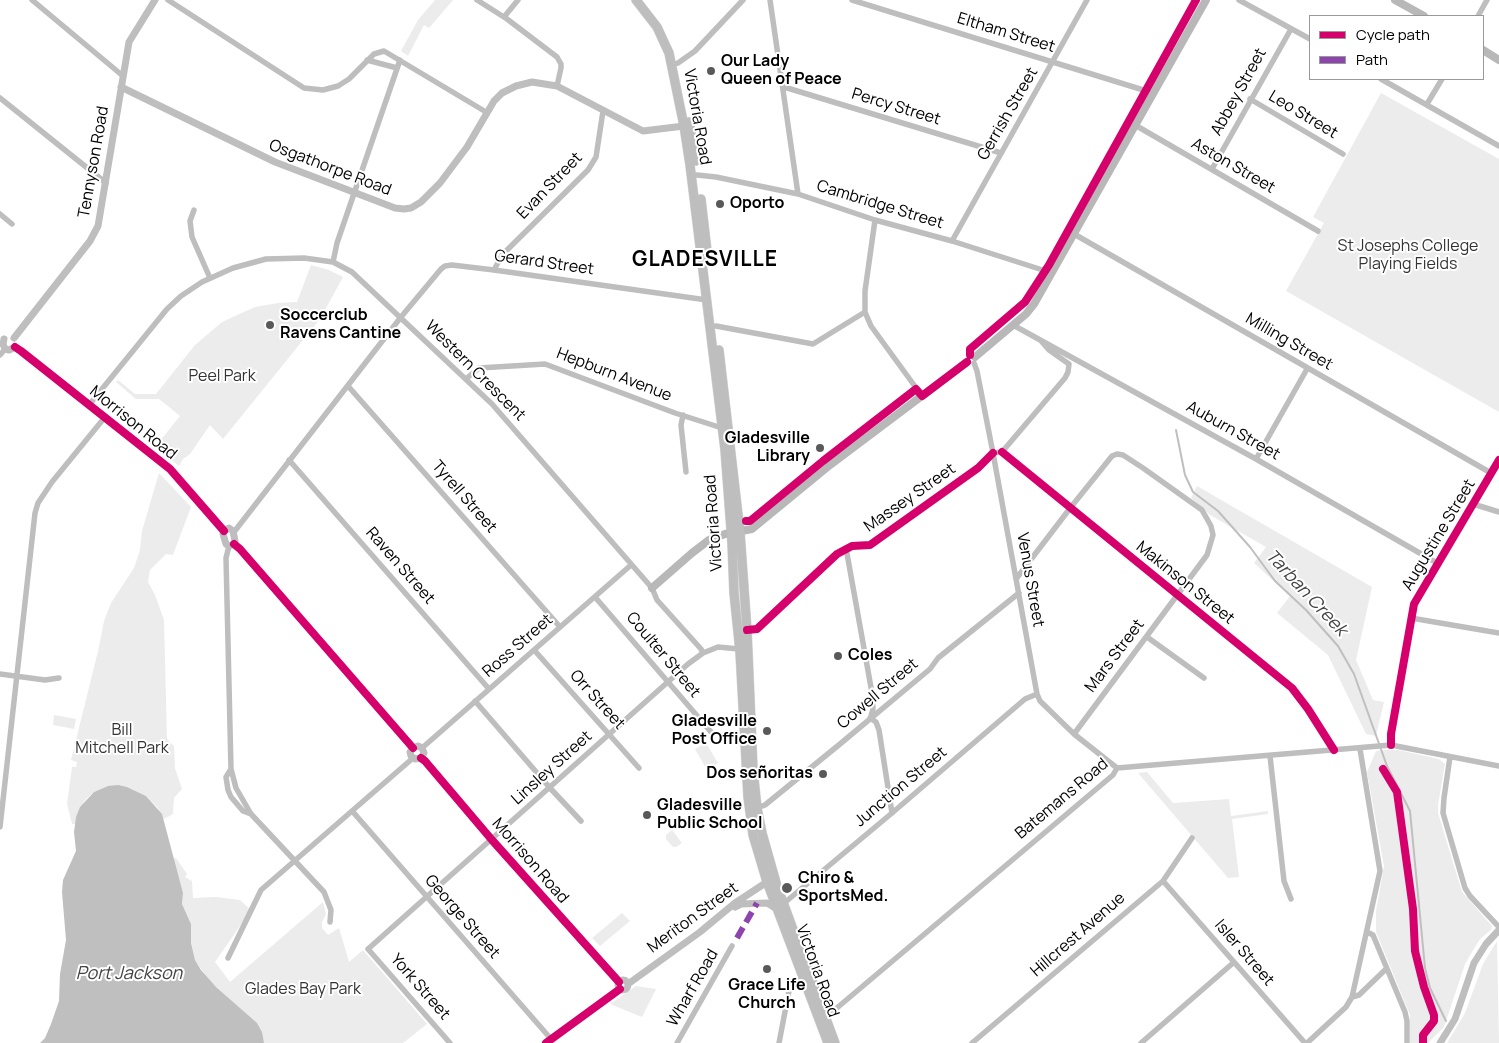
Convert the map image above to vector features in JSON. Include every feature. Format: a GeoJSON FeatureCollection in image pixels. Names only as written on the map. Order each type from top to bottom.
{"type":"FeatureCollection","features":[{"type":"Feature","properties":{"kind":"highway","name":"Victoria Road"},"geometry":{"type":"LineString","coordinates":[[636,0],[652,18],[675,64],[684,126],[747,630],[753,835],[767,882],[781,907],[835,1043]]}},
{"type":"Feature","properties":{"kind":"highway","name":"Victoria Road"},"geometry":{"type":"LineString","coordinates":[[644,0],[668,33],[692,139],[697,175],[729,430],[736,533],[734,593],[753,809],[762,833],[781,907],[804,979],[828,1043]]}},
{"type":"Feature","properties":{"kind":"main road"},"geometry":{"type":"LineString","coordinates":[[652,588],[709,540],[717,536],[752,529],[830,465],[972,360],[1031,309],[1206,0]]}},
{"type":"Feature","properties":{"kind":"main road"},"geometry":{"type":"LineString","coordinates":[[1396,0],[1422,15]]}},
{"type":"Feature","properties":{"kind":"main road"},"geometry":{"type":"LineString","coordinates":[[1484,51],[1499,60]]}},
{"type":"Feature","properties":{"kind":"street"},"geometry":{"type":"LineString","coordinates":[[32,0],[123,76]]}},
{"type":"Feature","properties":{"kind":"street","name":"Tennyson Road"},"geometry":{"type":"LineString","coordinates":[[14,338],[94,235],[106,184],[120,87],[129,42],[155,0]]}},
{"type":"Feature","properties":{"kind":"street"},"geometry":{"type":"LineString","coordinates":[[168,0],[304,88],[323,90],[338,86],[349,79],[377,52],[384,50],[486,112]]}},
{"type":"Feature","properties":{"kind":"street"},"geometry":{"type":"LineString","coordinates":[[477,0],[504,17],[557,57],[562,68],[557,86]]}},
{"type":"Feature","properties":{"kind":"street"},"geometry":{"type":"LineString","coordinates":[[504,17],[518,0]]}},
{"type":"Feature","properties":{"kind":"street"},"geometry":{"type":"LineString","coordinates":[[675,64],[695,51],[743,0]]}},
{"type":"Feature","properties":{"kind":"street"},"geometry":{"type":"LineString","coordinates":[[770,0],[798,194]]}},
{"type":"Feature","properties":{"kind":"street","name":"Eltham Street"},"geometry":{"type":"LineString","coordinates":[[852,0],[1153,93]]}},
{"type":"Feature","properties":{"kind":"street","name":"Gerrish Street"},"geometry":{"type":"LineString","coordinates":[[952,241],[1087,0]]}},
{"type":"Feature","properties":{"kind":"street"},"geometry":{"type":"LineString","coordinates":[[1239,0],[1309,38]]}},
{"type":"Feature","properties":{"kind":"street"},"geometry":{"type":"LineString","coordinates":[[1479,15],[1487,0]]}},
{"type":"Feature","properties":{"kind":"street","name":"Abbey Street"},"geometry":{"type":"LineString","coordinates":[[1212,169],[1291,29]]}},
{"type":"Feature","properties":{"kind":"street"},"geometry":{"type":"LineString","coordinates":[[367,60],[397,68]]}},
{"type":"Feature","properties":{"kind":"street"},"geometry":{"type":"LineString","coordinates":[[333,262],[337,243],[400,60]]}},
{"type":"Feature","properties":{"kind":"street"},"geometry":{"type":"LineString","coordinates":[[1383,80],[1499,146]]}},
{"type":"Feature","properties":{"kind":"street"},"geometry":{"type":"LineString","coordinates":[[1427,104],[1441,80]]}},
{"type":"Feature","properties":{"kind":"street","name":"Osgathorpe Road"},"geometry":{"type":"LineString","coordinates":[[120,87],[267,159],[395,208],[404,209],[416,206],[440,183],[458,160],[486,112],[498,96],[524,83],[557,86],[643,131],[684,126]]}},
{"type":"Feature","properties":{"kind":"street","name":"Percy Street"},"geometry":{"type":"LineString","coordinates":[[784,87],[1001,153]]}},
{"type":"Feature","properties":{"kind":"street"},"geometry":{"type":"LineString","coordinates":[[0,98],[106,184]]}},
{"type":"Feature","properties":{"kind":"street","name":"Leo Street"},"geometry":{"type":"LineString","coordinates":[[1250,99],[1343,154]]}},
{"type":"Feature","properties":{"kind":"street","name":"Evan Street"},"geometry":{"type":"LineString","coordinates":[[494,270],[502,255],[588,170],[596,157],[604,111]]}},
{"type":"Feature","properties":{"kind":"street","name":"Aston Street"},"geometry":{"type":"LineString","coordinates":[[1135,125],[1318,231]]}},
{"type":"Feature","properties":{"kind":"street","name":"Cambridge Street"},"geometry":{"type":"LineString","coordinates":[[697,175],[716,177],[798,194],[875,220],[952,241],[1052,273]]}},
{"type":"Feature","properties":{"kind":"street"},"geometry":{"type":"LineString","coordinates":[[194,210],[190,221],[192,236],[210,278]]}},
{"type":"Feature","properties":{"kind":"street"},"geometry":{"type":"LineString","coordinates":[[0,214],[12,224]]}},
{"type":"Feature","properties":{"kind":"street"},"geometry":{"type":"LineString","coordinates":[[875,220],[865,291],[865,312],[871,326],[922,396]]}},
{"type":"Feature","properties":{"kind":"street","name":"Milling Street"},"geometry":{"type":"LineString","coordinates":[[1074,234],[1307,369],[1492,473]]}},
{"type":"Feature","properties":{"kind":"street"},"geometry":{"type":"LineString","coordinates":[[90,405],[167,309],[186,293],[210,278],[244,264],[266,259],[304,258],[333,262],[352,272],[401,317]]}},
{"type":"Feature","properties":{"kind":"street","name":"Gerard Street"},"geometry":{"type":"LineString","coordinates":[[401,317],[440,269],[452,265],[707,300]]}},
{"type":"Feature","properties":{"kind":"street"},"geometry":{"type":"LineString","coordinates":[[716,326],[813,344],[865,312]]}},
{"type":"Feature","properties":{"kind":"street","name":"Western Crescent"},"geometry":{"type":"LineString","coordinates":[[234,532],[401,317],[467,378],[492,404],[652,588],[657,600],[703,653]]}},
{"type":"Feature","properties":{"kind":"street","name":"Auburn Street"},"geometry":{"type":"LineString","coordinates":[[1013,325],[1256,458],[1437,563]]}},
{"type":"Feature","properties":{"kind":"street"},"geometry":{"type":"LineString","coordinates":[[993,453],[1002,452],[1065,378],[1068,372],[1069,364],[1049,350],[1036,336]]}},
{"type":"Feature","properties":{"kind":"street"},"geometry":{"type":"LineString","coordinates":[[2,337],[14,338],[16,342],[15,347],[9,350],[5,349],[2,337]]}},
{"type":"Feature","properties":{"kind":"street","name":"Morrison Road"},"geometry":{"type":"LineString","coordinates":[[15,347],[170,469],[224,531]]}},
{"type":"Feature","properties":{"kind":"street"},"geometry":{"type":"LineString","coordinates":[[0,356],[5,349]]}},
{"type":"Feature","properties":{"kind":"street","name":"Venus Street"},"geometry":{"type":"LineString","coordinates":[[972,360],[977,371],[993,453],[1037,694],[1040,701],[1074,734],[1117,768]]}},
{"type":"Feature","properties":{"kind":"street","name":"Hepburn Avenue"},"geometry":{"type":"LineString","coordinates":[[467,378],[479,368],[546,364],[722,428]]}},
{"type":"Feature","properties":{"kind":"street"},"geometry":{"type":"LineString","coordinates":[[1256,458],[1307,369]]}},
{"type":"Feature","properties":{"kind":"street","name":"Tyrell Street"},"geometry":{"type":"LineString","coordinates":[[348,386],[560,627]]}},
{"type":"Feature","properties":{"kind":"street"},"geometry":{"type":"LineString","coordinates":[[683,415],[681,425],[686,472]]}},
{"type":"Feature","properties":{"kind":"street"},"geometry":{"type":"LineString","coordinates":[[0,827],[35,513],[38,503],[61,470],[104,416]]}},
{"type":"Feature","properties":{"kind":"street","name":"Makinson Street"},"geometry":{"type":"LineString","coordinates":[[1002,452],[1292,688],[1334,750]]}},
{"type":"Feature","properties":{"kind":"street","name":"Massey Street"},"geometry":{"type":"LineString","coordinates":[[747,630],[756,629],[827,562],[846,548],[870,545],[978,468],[993,453]]}},
{"type":"Feature","properties":{"kind":"street","name":"Mars Street"},"geometry":{"type":"LineString","coordinates":[[1070,507],[1112,456],[1117,454],[1124,455],[1202,510],[1214,535],[1207,555],[1074,734]]}},
{"type":"Feature","properties":{"kind":"street","name":"Raven Street"},"geometry":{"type":"LineString","coordinates":[[289,460],[489,690]]}},
{"type":"Feature","properties":{"kind":"street","name":"Augustine Street"},"geometry":{"type":"LineString","coordinates":[[1389,745],[1411,618],[1418,596],[1499,460]]}},
{"type":"Feature","properties":{"kind":"street"},"geometry":{"type":"LineString","coordinates":[[1473,504],[1499,512]]}},
{"type":"Feature","properties":{"kind":"street"},"geometry":{"type":"LineString","coordinates":[[1016,579],[1070,507]]}},
{"type":"Feature","properties":{"kind":"street"},"geometry":{"type":"LineString","coordinates":[[330,922],[331,910],[324,892],[251,814],[236,788],[231,769],[226,558],[232,545],[236,541],[234,532],[230,528],[224,531],[225,542],[232,545],[240,549],[413,748]]}},
{"type":"Feature","properties":{"kind":"street"},"geometry":{"type":"LineString","coordinates":[[846,548],[872,698],[873,709],[870,718],[876,722],[879,730],[892,813]]}},
{"type":"Feature","properties":{"kind":"street","name":"Ross Street"},"geometry":{"type":"LineString","coordinates":[[422,748],[632,565]]}},
{"type":"Feature","properties":{"kind":"street","name":"Cowell Street"},"geometry":{"type":"LineString","coordinates":[[753,809],[774,798],[930,669],[938,658],[1019,593]]}},
{"type":"Feature","properties":{"kind":"street","name":"Coulter Street"},"geometry":{"type":"LineString","coordinates":[[595,597],[711,732]]}},
{"type":"Feature","properties":{"kind":"street"},"geometry":{"type":"LineString","coordinates":[[1411,618],[1499,633]]}},
{"type":"Feature","properties":{"kind":"street"},"geometry":{"type":"LineString","coordinates":[[1147,637],[1204,678]]}},
{"type":"Feature","properties":{"kind":"street","name":"Linsley Street"},"geometry":{"type":"LineString","coordinates":[[368,949],[703,653],[720,646],[739,649]]}},
{"type":"Feature","properties":{"kind":"street","name":"Orr Street"},"geometry":{"type":"LineString","coordinates":[[535,650],[639,768]]}},
{"type":"Feature","properties":{"kind":"street"},"geometry":{"type":"LineString","coordinates":[[0,674],[45,680],[58,678]]}},
{"type":"Feature","properties":{"kind":"street","name":"Junction Street"},"geometry":{"type":"LineString","coordinates":[[781,907],[1025,699],[1037,694]]}},
{"type":"Feature","properties":{"kind":"street"},"geometry":{"type":"LineString","coordinates":[[475,702],[581,821]]}},
{"type":"Feature","properties":{"kind":"street"},"geometry":{"type":"LineString","coordinates":[[1389,745],[1499,766]]}},
{"type":"Feature","properties":{"kind":"street","name":"Batemans Road"},"geometry":{"type":"LineString","coordinates":[[825,1018],[1113,775],[1117,768],[1360,749],[1389,745]]}},
{"type":"Feature","properties":{"kind":"street"},"geometry":{"type":"LineString","coordinates":[[416,746],[422,748],[424,752],[421,758],[417,760],[413,758],[410,752],[413,748],[416,746]]}},
{"type":"Feature","properties":{"kind":"street"},"geometry":{"type":"LineString","coordinates":[[1306,1043],[1346,1007],[1352,997],[1380,871],[1360,749]]}},
{"type":"Feature","properties":{"kind":"street"},"geometry":{"type":"LineString","coordinates":[[1270,756],[1284,881],[1291,899]]}},
{"type":"Feature","properties":{"kind":"street"},"geometry":{"type":"LineString","coordinates":[[1440,1043],[1455,1019],[1474,963],[1486,944],[1499,929],[1465,888],[1443,813],[1450,757]]}},
{"type":"Feature","properties":{"kind":"street"},"geometry":{"type":"LineString","coordinates":[[228,958],[261,890],[413,758]]}},
{"type":"Feature","properties":{"kind":"street","name":"Morrison Road"},"geometry":{"type":"LineString","coordinates":[[421,758],[620,986]]}},
{"type":"Feature","properties":{"kind":"street","name":"George Street"},"geometry":{"type":"LineString","coordinates":[[352,812],[549,1041]]}},
{"type":"Feature","properties":{"kind":"street","name":"Hillcrest Avenue"},"geometry":{"type":"LineString","coordinates":[[972,1043],[1163,880],[1192,838]]}},
{"type":"Feature","properties":{"kind":"street","name":"Isler Street"},"geometry":{"type":"LineString","coordinates":[[1163,880],[1233,963],[1306,1043]]}},
{"type":"Feature","properties":{"kind":"street"},"geometry":{"type":"LineString","coordinates":[[767,882],[777,886]]}},
{"type":"Feature","properties":{"kind":"street","name":"Meriton Street"},"geometry":{"type":"LineString","coordinates":[[620,986],[626,990],[628,984],[730,909],[735,903],[767,882]]}},
{"type":"Feature","properties":{"kind":"street"},"geometry":{"type":"LineString","coordinates":[[730,909],[741,904],[767,903],[781,907]]}},
{"type":"Feature","properties":{"kind":"street"},"geometry":{"type":"LineString","coordinates":[[1367,932],[1373,936],[1405,1012],[1407,1043]]}},
{"type":"Feature","properties":{"kind":"street","name":"Wharf Road"},"geometry":{"type":"LineString","coordinates":[[677,1043],[732,946]]}},
{"type":"Feature","properties":{"kind":"street","name":"York Street"},"geometry":{"type":"LineString","coordinates":[[368,949],[450,1043]]}},
{"type":"Feature","properties":{"kind":"street"},"geometry":{"type":"LineString","coordinates":[[1141,1043],[1233,963]]}},
{"type":"Feature","properties":{"kind":"street"},"geometry":{"type":"LineString","coordinates":[[1352,997],[1359,995],[1386,969]]}},
{"type":"Feature","properties":{"kind":"street"},"geometry":{"type":"LineString","coordinates":[[779,1043],[789,991],[794,983],[804,979]]}},
{"type":"Feature","properties":{"kind":"street"},"geometry":{"type":"LineString","coordinates":[[549,1041],[620,986]]}},
{"type":"Feature","properties":{"kind":"green space"},"geometry":{"type":"Polygon","coordinates":[[[435,0],[453,0],[429,28],[424,25],[408,56],[401,51],[418,20],[435,0]]]}},
{"type":"Feature","properties":{"kind":"green space","name":"St Josephs College Playing Fields"},"geometry":{"type":"Polygon","coordinates":[[[1381,93],[1499,159],[1499,412],[1286,291],[1324,223],[1313,217],[1381,93]]]}},
{"type":"Feature","properties":{"kind":"green space","name":"Peel Park"},"geometry":{"type":"Polygon","coordinates":[[[311,265],[329,270],[343,277],[320,319],[223,439],[210,425],[190,454],[183,459],[179,466],[155,447],[180,416],[159,399],[136,399],[116,382],[118,380],[135,394],[156,394],[195,345],[222,322],[255,307],[297,302],[311,265]]]}},
{"type":"Feature","properties":{"kind":"green space","name":"Bill Mitchell Park"},"geometry":{"type":"Polygon","coordinates":[[[159,473],[191,507],[173,555],[166,554],[150,570],[148,582],[164,620],[167,739],[174,746],[175,768],[182,789],[174,798],[173,814],[164,819],[158,808],[146,796],[127,787],[108,786],[94,792],[87,798],[80,807],[75,824],[72,824],[67,804],[72,767],[76,767],[77,762],[71,760],[104,621],[111,603],[134,568],[140,550],[142,531],[159,473]]]}},
{"type":"Feature","properties":{"kind":"green space"},"geometry":{"type":"Polygon","coordinates":[[[1197,486],[1372,587],[1356,660],[1373,700],[1384,702],[1376,736],[1366,734],[1328,655],[1277,613],[1290,596],[1254,563],[1266,547],[1210,515],[1191,498],[1197,486]]]}},
{"type":"Feature","properties":{"kind":"green space"},"geometry":{"type":"Polygon","coordinates":[[[54,715],[76,719],[74,729],[53,725],[54,715]]]}},
{"type":"Feature","properties":{"kind":"green space"},"geometry":{"type":"Polygon","coordinates":[[[706,743],[718,763],[707,770],[695,749],[706,743]]]}},
{"type":"Feature","properties":{"kind":"green space"},"geometry":{"type":"Polygon","coordinates":[[[1398,750],[1439,759],[1445,764],[1438,813],[1462,892],[1492,926],[1491,930],[1480,939],[1465,964],[1444,1027],[1428,1043],[1410,1043],[1410,1015],[1376,932],[1376,911],[1384,866],[1367,772],[1376,751],[1398,750]]]}},
{"type":"Feature","properties":{"kind":"green space"},"geometry":{"type":"Polygon","coordinates":[[[1147,772],[1173,803],[1229,799],[1231,816],[1268,811],[1268,814],[1232,819],[1239,877],[1228,878],[1138,773],[1147,772]]]}},
{"type":"Feature","properties":{"kind":"green space"},"geometry":{"type":"Polygon","coordinates":[[[672,830],[682,843],[676,847],[673,847],[666,839],[666,835],[672,830]]]}},
{"type":"Feature","properties":{"kind":"green space","name":"Glades Bay Park"},"geometry":{"type":"Polygon","coordinates":[[[176,858],[187,874],[185,877],[192,881],[193,898],[216,897],[240,900],[251,910],[215,962],[230,982],[323,902],[326,914],[322,922],[322,928],[328,935],[339,928],[349,962],[363,950],[427,1024],[403,1043],[264,1043],[260,1029],[208,979],[195,960],[191,943],[191,924],[182,904],[183,893],[173,859],[176,858]]]}},
{"type":"Feature","properties":{"kind":"green space"},"geometry":{"type":"Polygon","coordinates":[[[622,913],[630,921],[600,946],[592,938],[622,913]]]}},
{"type":"Feature","properties":{"kind":"green space"},"geometry":{"type":"Polygon","coordinates":[[[1497,941],[1499,1043],[1447,1043],[1465,1013],[1483,964],[1497,941]]]}},
{"type":"Feature","properties":{"kind":"green space"},"geometry":{"type":"Polygon","coordinates":[[[636,986],[656,989],[642,1017],[610,1004],[636,986]]]}},
{"type":"Feature","properties":{"kind":"water","name":"Port Jackson"},"geometry":{"type":"Polygon","coordinates":[[[118,785],[146,796],[162,814],[183,893],[182,904],[191,924],[191,943],[195,960],[216,987],[257,1023],[262,1032],[264,1043],[40,1043],[45,1038],[59,1001],[60,974],[66,940],[62,892],[63,880],[76,851],[74,832],[76,817],[80,807],[94,792],[108,786],[118,785]]]}},
{"type":"Feature","properties":{"kind":"waterway","name":"Tarban Creek"},"geometry":{"type":"LineString","coordinates":[[1176,430],[1185,475],[1193,492],[1218,511],[1250,547],[1275,581],[1306,610],[1338,646],[1354,674],[1387,766],[1410,811],[1425,968],[1430,988],[1446,1021]]}},
{"type":"Feature","properties":{"kind":"marked path"},"geometry":{"type":"LineString","coordinates":[[737,938],[757,903]]}},
{"type":"Feature","properties":{"kind":"cycle path"},"geometry":{"type":"LineString","coordinates":[[970,355],[970,349],[1025,302],[1049,265],[1196,0]]}},
{"type":"Feature","properties":{"kind":"cycle path"},"geometry":{"type":"LineString","coordinates":[[15,347],[170,469],[224,531]]}},
{"type":"Feature","properties":{"kind":"cycle path"},"geometry":{"type":"LineString","coordinates":[[746,521],[750,521],[823,461],[916,389],[922,396],[967,362]]}},
{"type":"Feature","properties":{"kind":"cycle path"},"geometry":{"type":"LineString","coordinates":[[1002,452],[1292,688],[1334,750]]}},
{"type":"Feature","properties":{"kind":"cycle path"},"geometry":{"type":"LineString","coordinates":[[747,630],[757,629],[837,554],[852,546],[870,545],[978,468],[993,453]]}},
{"type":"Feature","properties":{"kind":"cycle path"},"geometry":{"type":"LineString","coordinates":[[1391,745],[1391,734],[1414,604],[1499,460]]}},
{"type":"Feature","properties":{"kind":"cycle path"},"geometry":{"type":"LineString","coordinates":[[234,544],[413,748]]}},
{"type":"Feature","properties":{"kind":"cycle path"},"geometry":{"type":"LineString","coordinates":[[421,758],[619,982]]}},
{"type":"Feature","properties":{"kind":"cycle path"},"geometry":{"type":"LineString","coordinates":[[1383,769],[1397,792],[1413,909],[1415,951],[1424,987],[1434,1015],[1434,1021],[1423,1035],[1423,1043]]}},
{"type":"Feature","properties":{"kind":"cycle path"},"geometry":{"type":"LineString","coordinates":[[546,1043],[620,989]]}},
{"type":"Feature","properties":{"kind":"place","name":"Our Lady Queen of Peace"},"geometry":{"type":"Point","coordinates":[711,71]}},
{"type":"Feature","properties":{"kind":"place","name":"Oporto"},"geometry":{"type":"Point","coordinates":[720,204]}},
{"type":"Feature","properties":{"kind":"place","name":"Soccerclub Ravens Cantine"},"geometry":{"type":"Point","coordinates":[270,325]}},
{"type":"Feature","properties":{"kind":"place","name":"Gladesville Library"},"geometry":{"type":"Point","coordinates":[820,448]}},
{"type":"Feature","properties":{"kind":"place","name":"Coles"},"geometry":{"type":"Point","coordinates":[838,656]}},
{"type":"Feature","properties":{"kind":"place","name":"Gladesville Post Office"},"geometry":{"type":"Point","coordinates":[767,731]}},
{"type":"Feature","properties":{"kind":"place","name":"Dos señoritas"},"geometry":{"type":"Point","coordinates":[823,774]}},
{"type":"Feature","properties":{"kind":"place","name":"Gladesville Public School"},"geometry":{"type":"Point","coordinates":[647,815]}},
{"type":"Feature","properties":{"kind":"place","name":"Chiro & SportsMed."},"geometry":{"type":"Point","coordinates":[787,888]}},
{"type":"Feature","properties":{"kind":"place","name":"Grace Life Church"},"geometry":{"type":"Point","coordinates":[767,969]}},
{"type":"Feature","properties":{"kind":"district","name":"GLADESVILLE"},"geometry":{"type":"Point","coordinates":[705,260]}}]}
